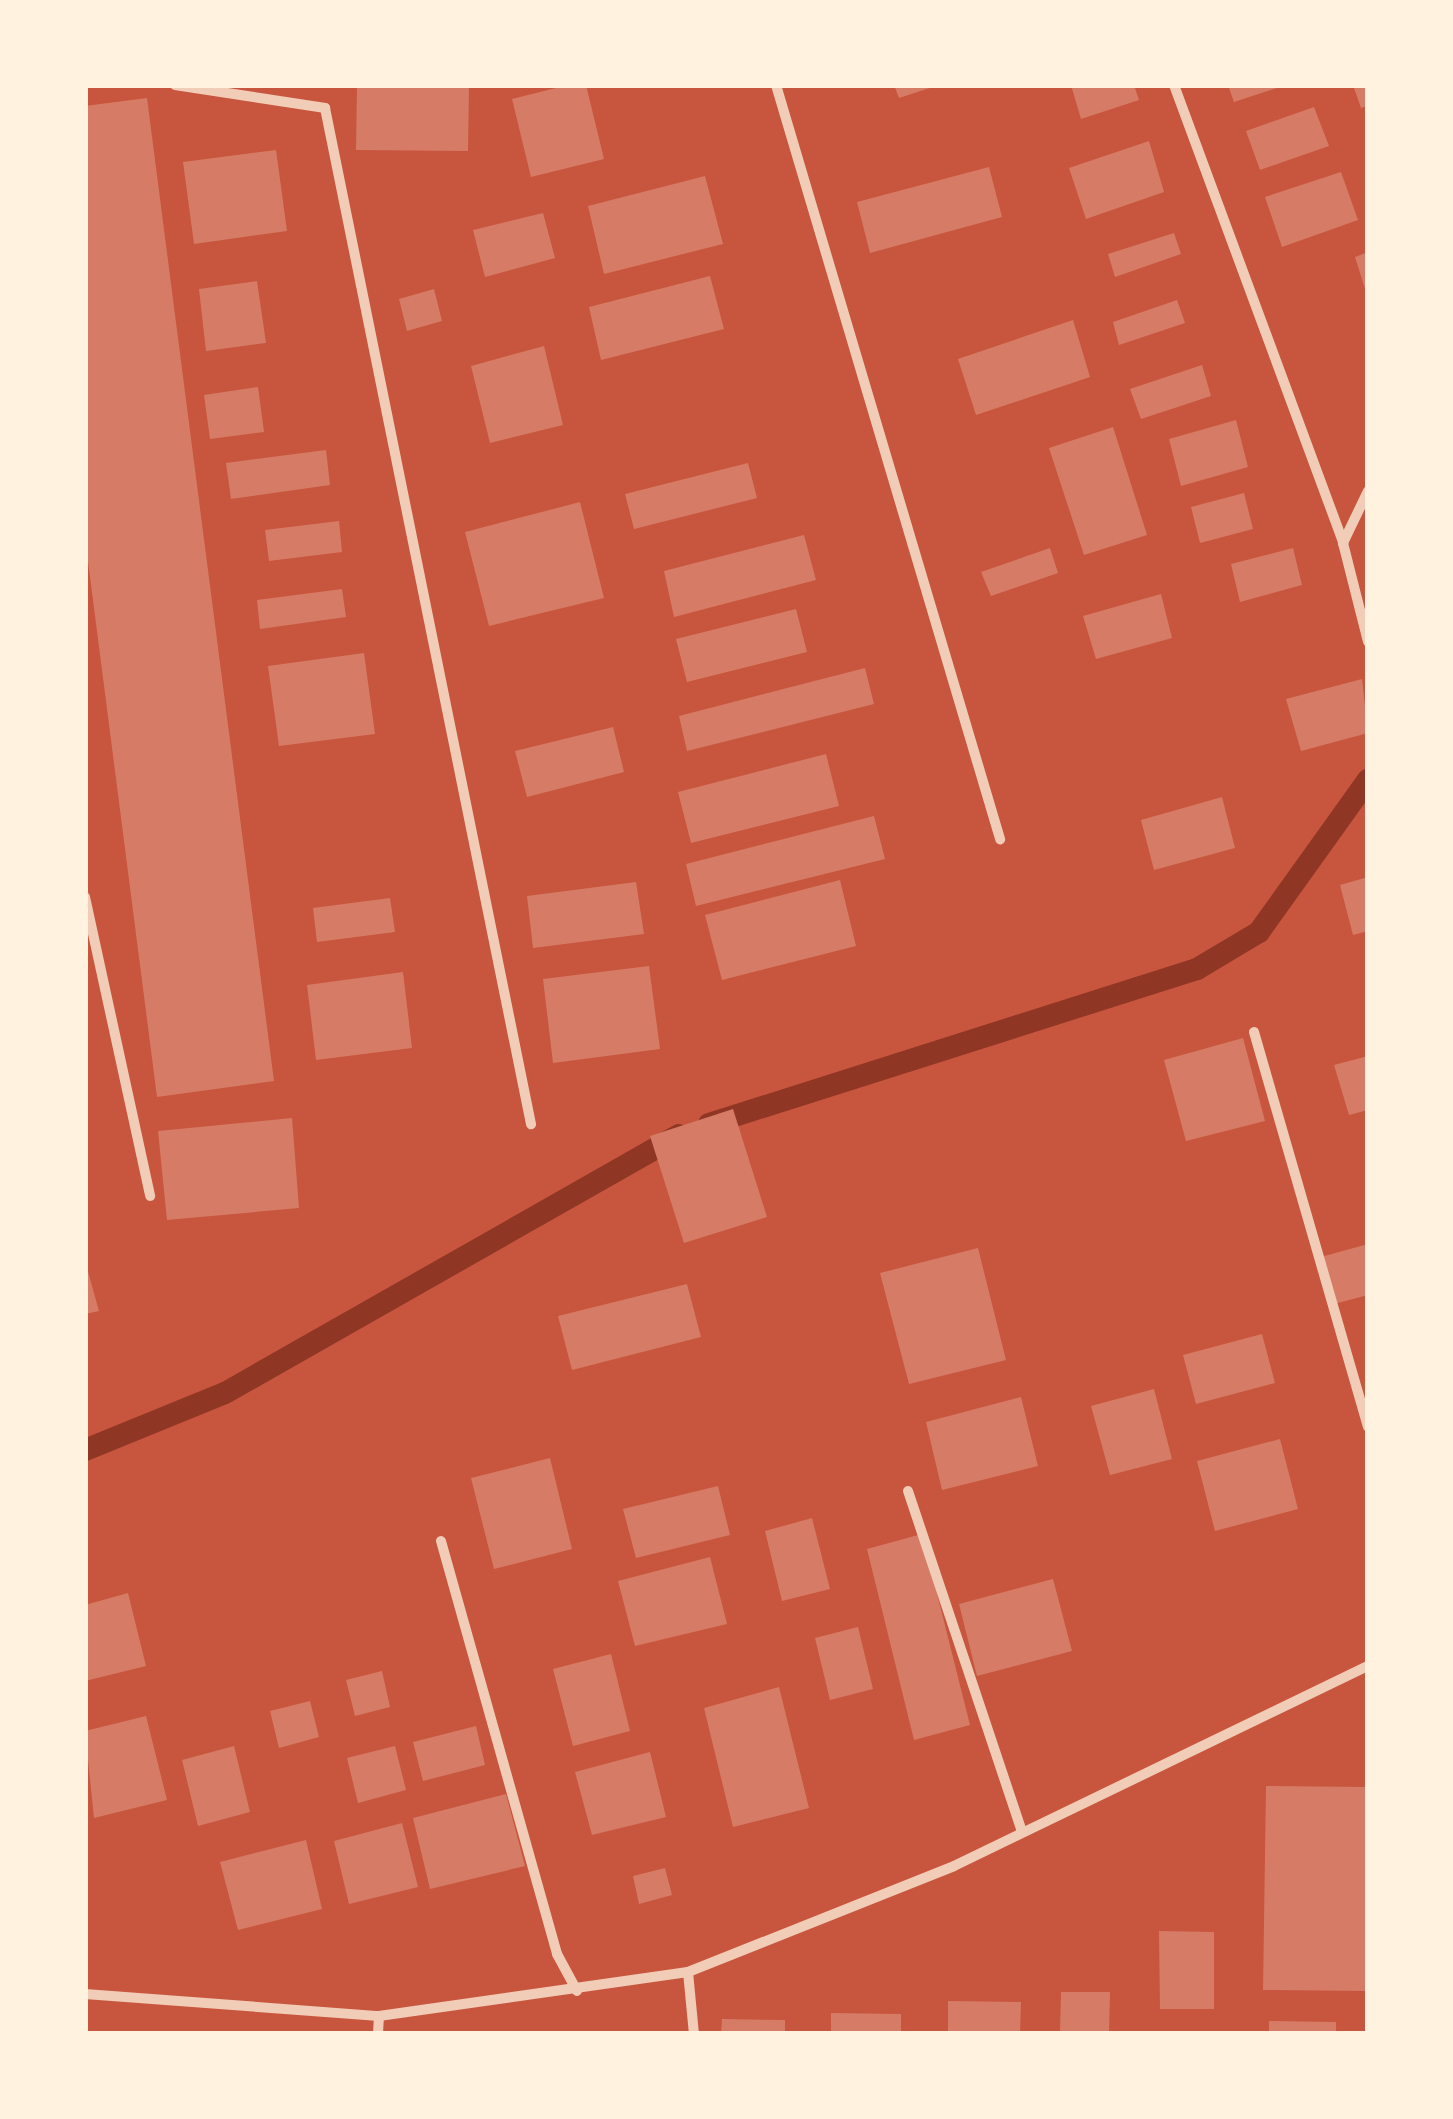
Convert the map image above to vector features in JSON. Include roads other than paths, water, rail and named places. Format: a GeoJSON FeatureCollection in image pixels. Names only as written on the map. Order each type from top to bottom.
{"type":"FeatureCollection","features":[{"type":"Feature","properties":{"kind":"street"},"geometry":{"type":"LineString","coordinates":[[175,85],[326,108],[532,1124]]}},
{"type":"Feature","properties":{"kind":"street"},"geometry":{"type":"LineString","coordinates":[[776,85],[1000,838]]}},
{"type":"Feature","properties":{"kind":"street"},"geometry":{"type":"LineString","coordinates":[[1174,85],[1343,542],[1368,642]]}},
{"type":"Feature","properties":{"kind":"street"},"geometry":{"type":"LineString","coordinates":[[1343,542],[1368,491]]}},
{"type":"Feature","properties":{"kind":"street"},"geometry":{"type":"LineString","coordinates":[[85,898],[150,1196]]}},
{"type":"Feature","properties":{"kind":"street"},"geometry":{"type":"LineString","coordinates":[[1254,1032],[1368,1428]]}},
{"type":"Feature","properties":{"kind":"street"},"geometry":{"type":"LineString","coordinates":[[908,1492],[1020,1829]]}},
{"type":"Feature","properties":{"kind":"street"},"geometry":{"type":"LineString","coordinates":[[441,1540],[557,1954],[576,1991]]}},
{"type":"Feature","properties":{"kind":"street"},"geometry":{"type":"LineString","coordinates":[[85,1994],[379,2016],[576,1991],[688,1972],[954,1866],[1020,1829],[1368,1666]]}},
{"type":"Feature","properties":{"kind":"street"},"geometry":{"type":"LineString","coordinates":[[688,1972],[694,2034]]}},
{"type":"Feature","properties":{"kind":"street"},"geometry":{"type":"LineString","coordinates":[[378,2034],[379,2016]]}},
{"type":"Feature","properties":{"kind":"waterway"},"geometry":{"type":"LineString","coordinates":[[709,1124],[1197,969],[1259,932],[1368,780]]}},
{"type":"Feature","properties":{"kind":"waterway"},"geometry":{"type":"LineString","coordinates":[[85,1450],[225,1393],[679,1135]]}}]}
